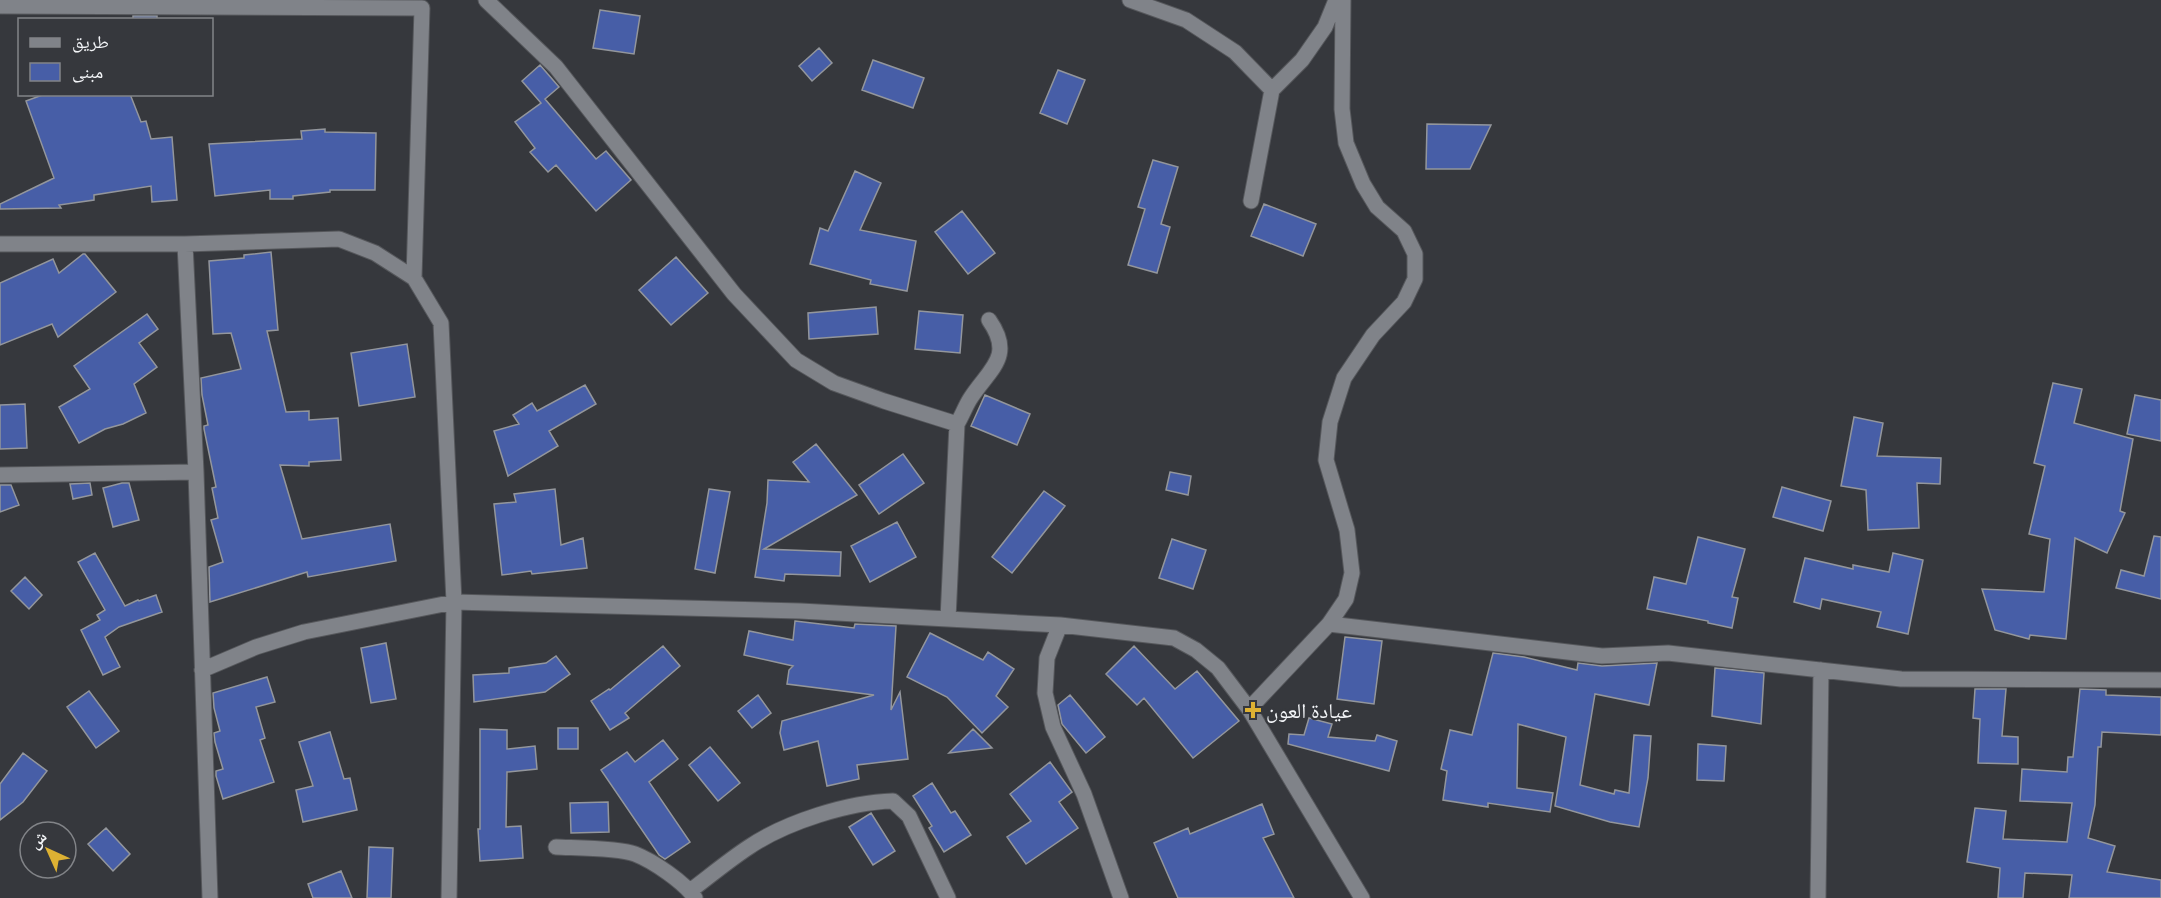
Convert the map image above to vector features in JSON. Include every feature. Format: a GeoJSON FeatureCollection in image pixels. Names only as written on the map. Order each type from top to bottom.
{"type":"FeatureCollection","features":[{"type":"Feature","properties":{"kind":"street"},"geometry":{"type":"LineString","coordinates":[[486,0],[556,67],[734,294],[796,360],[834,383],[957,424]]}},
{"type":"Feature","properties":{"kind":"street"},"geometry":{"type":"LineString","coordinates":[[1130,0],[1186,20],[1236,52],[1272,90]]}},
{"type":"Feature","properties":{"kind":"street"},"geometry":{"type":"LineString","coordinates":[[1251,201],[1272,90],[1302,60],[1325,27],[1336,0]]}},
{"type":"Feature","properties":{"kind":"street"},"geometry":{"type":"LineString","coordinates":[[1249,709],[1329,624],[1346,599],[1352,573],[1347,530],[1326,460],[1330,422],[1344,378],[1373,335],[1404,302],[1415,279],[1415,254],[1404,231],[1377,207],[1363,184],[1346,143],[1342,108],[1343,0]]}},
{"type":"Feature","properties":{"kind":"street"},"geometry":{"type":"LineString","coordinates":[[0,6],[422,8],[414,278]]}},
{"type":"Feature","properties":{"kind":"street"},"geometry":{"type":"LineString","coordinates":[[0,244],[185,244],[339,238],[375,254],[414,278],[441,322],[454,602],[449,898]]}},
{"type":"Feature","properties":{"kind":"street"},"geometry":{"type":"LineString","coordinates":[[185,244],[196,472],[210,898]]}},
{"type":"Feature","properties":{"kind":"street"},"geometry":{"type":"LineString","coordinates":[[948,619],[957,424],[970,399],[996,367],[1000,349],[998,332],[989,320]]}},
{"type":"Feature","properties":{"kind":"street"},"geometry":{"type":"LineString","coordinates":[[0,475],[196,472]]}},
{"type":"Feature","properties":{"kind":"street"},"geometry":{"type":"LineString","coordinates":[[202,670],[256,647],[304,632],[454,602],[800,611],[1060,625],[1174,638],[1218,668],[1249,709],[1362,898]]}},
{"type":"Feature","properties":{"kind":"street"},"geometry":{"type":"LineString","coordinates":[[1329,624],[1602,656],[1668,653],[1900,679],[2161,680]]}},
{"type":"Feature","properties":{"kind":"street"},"geometry":{"type":"LineString","coordinates":[[1060,625],[1047,657],[1045,693],[1053,727],[1084,794],[1121,898]]}},
{"type":"Feature","properties":{"kind":"street"},"geometry":{"type":"LineString","coordinates":[[1818,898],[1821,670]]}},
{"type":"Feature","properties":{"kind":"street"},"geometry":{"type":"LineString","coordinates":[[556,847],[634,853],[662,869],[692,895],[750,846],[797,822],[872,801],[893,801],[909,816],[948,898]]}},
{"type":"Feature","properties":{"kind":"building"},"geometry":{"type":"Polygon","coordinates":[[[600,10],[640,16],[634,54],[593,48],[600,10]]]}},
{"type":"Feature","properties":{"kind":"building"},"geometry":{"type":"Polygon","coordinates":[[[133,16],[157,16],[157,18],[133,18],[133,16]]]}},
{"type":"Feature","properties":{"kind":"building"},"geometry":{"type":"Polygon","coordinates":[[[819,48],[832,63],[812,81],[799,66],[819,48]]]}},
{"type":"Feature","properties":{"kind":"building"},"geometry":{"type":"Polygon","coordinates":[[[873,60],[924,78],[913,108],[862,90],[873,60]]]}},
{"type":"Feature","properties":{"kind":"building"},"geometry":{"type":"Polygon","coordinates":[[[540,65],[559,87],[545,99],[596,159],[606,151],[631,180],[596,211],[556,165],[548,172],[530,152],[535,148],[515,122],[541,103],[522,81],[540,65]]]}},
{"type":"Feature","properties":{"kind":"building"},"geometry":{"type":"Polygon","coordinates":[[[1058,70],[1085,80],[1067,124],[1040,113],[1058,70]]]}},
{"type":"Feature","properties":{"kind":"building"},"geometry":{"type":"Polygon","coordinates":[[[40,96],[131,96],[141,122],[146,121],[151,139],[172,137],[177,200],[152,202],[151,186],[94,195],[94,200],[59,205],[61,208],[0,209],[0,204],[54,178],[26,101],[40,96]]]}},
{"type":"Feature","properties":{"kind":"building"},"geometry":{"type":"Polygon","coordinates":[[[1427,124],[1491,125],[1470,169],[1426,169],[1427,124]]]}},
{"type":"Feature","properties":{"kind":"building"},"geometry":{"type":"Polygon","coordinates":[[[325,129],[325,132],[376,133],[375,190],[330,190],[330,192],[293,196],[293,199],[270,199],[270,190],[215,196],[209,144],[302,139],[301,131],[325,129]]]}},
{"type":"Feature","properties":{"kind":"building"},"geometry":{"type":"Polygon","coordinates":[[[1153,160],[1178,167],[1161,224],[1170,227],[1157,273],[1128,265],[1145,209],[1138,207],[1153,160]]]}},
{"type":"Feature","properties":{"kind":"building"},"geometry":{"type":"Polygon","coordinates":[[[855,171],[881,183],[860,230],[916,241],[907,291],[870,284],[871,280],[810,264],[820,228],[828,231],[855,171]]]}},
{"type":"Feature","properties":{"kind":"building"},"geometry":{"type":"Polygon","coordinates":[[[1264,204],[1316,224],[1303,256],[1251,236],[1264,204]]]}},
{"type":"Feature","properties":{"kind":"building"},"geometry":{"type":"Polygon","coordinates":[[[962,211],[995,253],[968,274],[935,232],[962,211]]]}},
{"type":"Feature","properties":{"kind":"building"},"geometry":{"type":"Polygon","coordinates":[[[271,252],[278,330],[267,331],[286,412],[309,411],[309,420],[338,418],[341,460],[309,462],[309,466],[280,465],[302,539],[390,524],[396,561],[308,577],[307,572],[210,602],[209,567],[223,562],[211,520],[218,518],[212,488],[216,487],[204,429],[204,426],[208,425],[201,378],[241,369],[231,333],[213,334],[209,261],[244,258],[244,255],[271,252]]]}},
{"type":"Feature","properties":{"kind":"building"},"geometry":{"type":"Polygon","coordinates":[[[83,254],[116,292],[58,337],[52,324],[0,345],[0,283],[53,259],[59,273],[83,254]]]}},
{"type":"Feature","properties":{"kind":"building"},"geometry":{"type":"Polygon","coordinates":[[[676,257],[708,293],[671,325],[639,290],[676,257]]]}},
{"type":"Feature","properties":{"kind":"building"},"geometry":{"type":"Polygon","coordinates":[[[876,307],[878,334],[809,339],[808,313],[876,307]]]}},
{"type":"Feature","properties":{"kind":"building"},"geometry":{"type":"Polygon","coordinates":[[[919,311],[963,315],[960,353],[915,349],[919,311]]]}},
{"type":"Feature","properties":{"kind":"building"},"geometry":{"type":"Polygon","coordinates":[[[147,314],[158,329],[139,343],[157,367],[134,384],[146,413],[123,424],[105,429],[79,443],[59,407],[90,389],[74,366],[147,314]]]}},
{"type":"Feature","properties":{"kind":"building"},"geometry":{"type":"Polygon","coordinates":[[[407,344],[415,397],[359,406],[351,353],[407,344]]]}},
{"type":"Feature","properties":{"kind":"building"},"geometry":{"type":"Polygon","coordinates":[[[2053,383],[2082,389],[2074,423],[2133,439],[2120,511],[2125,513],[2107,553],[2075,538],[2066,639],[2030,635],[2029,639],[1995,630],[1982,589],[2044,592],[2050,539],[2029,534],[2045,466],[2034,463],[2053,383]]]}},
{"type":"Feature","properties":{"kind":"building"},"geometry":{"type":"Polygon","coordinates":[[[585,385],[596,404],[549,431],[558,446],[508,476],[494,431],[519,424],[513,415],[532,403],[537,411],[585,385]]]}},
{"type":"Feature","properties":{"kind":"building"},"geometry":{"type":"Polygon","coordinates":[[[985,395],[1030,414],[1017,445],[971,426],[985,395]]]}},
{"type":"Feature","properties":{"kind":"building"},"geometry":{"type":"Polygon","coordinates":[[[2135,395],[2161,400],[2161,441],[2127,434],[2135,395]]]}},
{"type":"Feature","properties":{"kind":"building"},"geometry":{"type":"Polygon","coordinates":[[[25,404],[27,448],[0,449],[0,405],[25,404]]]}},
{"type":"Feature","properties":{"kind":"building"},"geometry":{"type":"Polygon","coordinates":[[[1854,417],[1883,423],[1877,456],[1941,458],[1940,484],[1917,483],[1919,528],[1868,530],[1866,490],[1841,486],[1854,417]]]}},
{"type":"Feature","properties":{"kind":"building"},"geometry":{"type":"Polygon","coordinates":[[[816,444],[857,495],[764,549],[841,552],[840,576],[785,574],[784,581],[755,577],[767,503],[768,480],[809,482],[793,462],[816,444]]]}},
{"type":"Feature","properties":{"kind":"building"},"geometry":{"type":"Polygon","coordinates":[[[903,454],[924,483],[879,514],[859,485],[903,454]]]}},
{"type":"Feature","properties":{"kind":"building"},"geometry":{"type":"Polygon","coordinates":[[[1170,472],[1191,476],[1188,495],[1166,490],[1170,472]]]}},
{"type":"Feature","properties":{"kind":"building"},"geometry":{"type":"Polygon","coordinates":[[[90,483],[92,495],[73,499],[70,484],[90,483]]]}},
{"type":"Feature","properties":{"kind":"building"},"geometry":{"type":"Polygon","coordinates":[[[129,483],[139,520],[113,527],[103,488],[129,483]]]}},
{"type":"Feature","properties":{"kind":"building"},"geometry":{"type":"Polygon","coordinates":[[[0,485],[11,485],[19,505],[0,512],[0,485]]]}},
{"type":"Feature","properties":{"kind":"building"},"geometry":{"type":"Polygon","coordinates":[[[1782,487],[1831,501],[1823,531],[1773,517],[1782,487]]]}},
{"type":"Feature","properties":{"kind":"building"},"geometry":{"type":"Polygon","coordinates":[[[555,489],[561,545],[583,538],[587,568],[502,575],[494,504],[516,502],[514,494],[555,489]]]}},
{"type":"Feature","properties":{"kind":"building"},"geometry":{"type":"Polygon","coordinates":[[[709,489],[730,492],[715,573],[695,569],[709,489]]]}},
{"type":"Feature","properties":{"kind":"building"},"geometry":{"type":"Polygon","coordinates":[[[1044,491],[1065,506],[1012,573],[992,557],[1044,491]]]}},
{"type":"Feature","properties":{"kind":"building"},"geometry":{"type":"Polygon","coordinates":[[[897,522],[916,557],[870,582],[851,546],[897,522]]]}},
{"type":"Feature","properties":{"kind":"building"},"geometry":{"type":"Polygon","coordinates":[[[2154,536],[2161,537],[2161,599],[2116,588],[2121,570],[2144,576],[2154,536]]]}},
{"type":"Feature","properties":{"kind":"building"},"geometry":{"type":"Polygon","coordinates":[[[1698,537],[1745,549],[1732,597],[1738,598],[1732,628],[1647,609],[1654,577],[1686,584],[1698,537]]]}},
{"type":"Feature","properties":{"kind":"building"},"geometry":{"type":"Polygon","coordinates":[[[1172,539],[1206,550],[1193,589],[1159,578],[1172,539]]]}},
{"type":"Feature","properties":{"kind":"building"},"geometry":{"type":"Polygon","coordinates":[[[95,553],[125,606],[156,595],[162,612],[119,627],[105,637],[120,667],[103,675],[81,630],[100,620],[97,615],[105,610],[78,562],[95,553]]]}},
{"type":"Feature","properties":{"kind":"building"},"geometry":{"type":"Polygon","coordinates":[[[1893,553],[1923,560],[1908,634],[1877,627],[1881,612],[1822,599],[1820,609],[1794,602],[1805,558],[1853,569],[1853,565],[1889,572],[1893,553]]]}},
{"type":"Feature","properties":{"kind":"building"},"geometry":{"type":"Polygon","coordinates":[[[25,577],[42,595],[29,609],[11,591],[25,577]]]}},
{"type":"Feature","properties":{"kind":"building"},"geometry":{"type":"Polygon","coordinates":[[[795,621],[854,628],[855,624],[896,626],[891,710],[900,692],[908,759],[857,765],[859,779],[827,786],[818,741],[784,750],[780,733],[782,721],[874,695],[787,684],[789,670],[793,666],[744,655],[749,631],[793,640],[795,621]]]}},
{"type":"Feature","properties":{"kind":"building"},"geometry":{"type":"Polygon","coordinates":[[[930,633],[983,660],[988,652],[1014,669],[996,696],[1008,707],[982,733],[947,697],[907,677],[930,633]]]}},
{"type":"Feature","properties":{"kind":"building"},"geometry":{"type":"Polygon","coordinates":[[[1345,637],[1382,641],[1374,704],[1337,699],[1345,637]]]}},
{"type":"Feature","properties":{"kind":"building"},"geometry":{"type":"Polygon","coordinates":[[[386,643],[396,699],[371,703],[361,648],[386,643]]]}},
{"type":"Feature","properties":{"kind":"building"},"geometry":{"type":"Polygon","coordinates":[[[663,646],[680,666],[625,713],[629,718],[610,730],[591,701],[610,690],[663,646]]]}},
{"type":"Feature","properties":{"kind":"building"},"geometry":{"type":"Polygon","coordinates":[[[1134,646],[1175,689],[1197,671],[1239,721],[1193,758],[1144,698],[1137,705],[1106,674],[1134,646]]]}},
{"type":"Feature","properties":{"kind":"building"},"geometry":{"type":"Polygon","coordinates":[[[1493,653],[1524,657],[1577,670],[1578,663],[1602,666],[1657,663],[1649,705],[1595,694],[1580,785],[1614,794],[1615,790],[1629,793],[1634,735],[1651,736],[1648,778],[1639,827],[1610,822],[1555,806],[1566,737],[1518,724],[1517,788],[1553,793],[1550,812],[1488,803],[1488,807],[1443,800],[1447,771],[1441,769],[1450,730],[1472,735],[1493,653]]]}},
{"type":"Feature","properties":{"kind":"building"},"geometry":{"type":"Polygon","coordinates":[[[556,656],[570,674],[545,692],[474,702],[473,675],[509,673],[509,668],[546,663],[556,656]]]}},
{"type":"Feature","properties":{"kind":"building"},"geometry":{"type":"Polygon","coordinates":[[[1715,668],[1764,673],[1761,724],[1712,716],[1715,668]]]}},
{"type":"Feature","properties":{"kind":"building"},"geometry":{"type":"Polygon","coordinates":[[[267,677],[275,702],[256,707],[265,738],[260,740],[274,782],[223,799],[216,776],[216,771],[223,769],[215,742],[214,733],[220,731],[213,693],[267,677]]]}},
{"type":"Feature","properties":{"kind":"building"},"geometry":{"type":"Polygon","coordinates":[[[1975,689],[2006,689],[2002,736],[2018,737],[2018,764],[1978,763],[1980,719],[1973,718],[1975,689]]]}},
{"type":"Feature","properties":{"kind":"building"},"geometry":{"type":"Polygon","coordinates":[[[2080,689],[2106,690],[2106,695],[2161,697],[2161,735],[2102,732],[2101,747],[2098,747],[2095,805],[2088,838],[2115,846],[2107,872],[2161,880],[2161,898],[2069,898],[2072,875],[2025,873],[2023,898],[1998,898],[2000,868],[1967,862],[1975,808],[2006,811],[2003,839],[2067,842],[2072,803],[2020,801],[2022,769],[2067,772],[2068,757],[2073,757],[2080,689]]]}},
{"type":"Feature","properties":{"kind":"building"},"geometry":{"type":"Polygon","coordinates":[[[89,691],[119,731],[96,748],[67,707],[89,691]]]}},
{"type":"Feature","properties":{"kind":"building"},"geometry":{"type":"Polygon","coordinates":[[[758,695],[771,713],[752,728],[738,711],[758,695]]]}},
{"type":"Feature","properties":{"kind":"building"},"geometry":{"type":"Polygon","coordinates":[[[1070,695],[1105,737],[1086,753],[1062,724],[1058,705],[1070,695]]]}},
{"type":"Feature","properties":{"kind":"building"},"geometry":{"type":"Polygon","coordinates":[[[1309,718],[1332,724],[1328,737],[1375,741],[1377,735],[1397,741],[1389,771],[1288,744],[1289,734],[1304,735],[1309,718]]]}},
{"type":"Feature","properties":{"kind":"building"},"geometry":{"type":"Polygon","coordinates":[[[558,728],[578,728],[578,749],[558,749],[558,728]]]}},
{"type":"Feature","properties":{"kind":"building"},"geometry":{"type":"Polygon","coordinates":[[[480,729],[507,730],[507,749],[535,746],[537,769],[507,772],[506,827],[521,826],[523,858],[480,861],[478,829],[480,829],[480,729]]]}},
{"type":"Feature","properties":{"kind":"building"},"geometry":{"type":"Polygon","coordinates":[[[973,729],[992,748],[949,753],[973,729]]]}},
{"type":"Feature","properties":{"kind":"building"},"geometry":{"type":"Polygon","coordinates":[[[330,732],[344,779],[350,778],[357,810],[303,822],[296,790],[313,786],[299,742],[330,732]]]}},
{"type":"Feature","properties":{"kind":"building"},"geometry":{"type":"Polygon","coordinates":[[[663,740],[678,759],[649,782],[690,842],[665,859],[659,855],[601,770],[627,752],[635,762],[663,740]]]}},
{"type":"Feature","properties":{"kind":"building"},"geometry":{"type":"Polygon","coordinates":[[[1698,744],[1726,746],[1724,781],[1697,780],[1698,744]]]}},
{"type":"Feature","properties":{"kind":"building"},"geometry":{"type":"Polygon","coordinates":[[[710,747],[740,783],[718,801],[689,765],[710,747]]]}},
{"type":"Feature","properties":{"kind":"building"},"geometry":{"type":"Polygon","coordinates":[[[23,753],[47,771],[23,802],[0,820],[0,784],[23,753]]]}},
{"type":"Feature","properties":{"kind":"building"},"geometry":{"type":"Polygon","coordinates":[[[1050,762],[1072,792],[1059,802],[1078,828],[1026,864],[1007,837],[1031,821],[1010,794],[1050,762]]]}},
{"type":"Feature","properties":{"kind":"building"},"geometry":{"type":"Polygon","coordinates":[[[932,783],[951,813],[955,811],[971,835],[944,852],[929,828],[932,826],[913,796],[932,783]]]}},
{"type":"Feature","properties":{"kind":"building"},"geometry":{"type":"Polygon","coordinates":[[[608,802],[609,832],[571,833],[570,803],[608,802]]]}},
{"type":"Feature","properties":{"kind":"building"},"geometry":{"type":"Polygon","coordinates":[[[1262,804],[1274,834],[1263,838],[1294,898],[1178,898],[1154,843],[1188,828],[1190,834],[1262,804]]]}},
{"type":"Feature","properties":{"kind":"building"},"geometry":{"type":"Polygon","coordinates":[[[871,813],[895,851],[873,865],[849,827],[871,813]]]}},
{"type":"Feature","properties":{"kind":"building"},"geometry":{"type":"Polygon","coordinates":[[[106,828],[130,854],[113,871],[88,844],[106,828]]]}},
{"type":"Feature","properties":{"kind":"building"},"geometry":{"type":"Polygon","coordinates":[[[369,847],[393,848],[391,898],[367,898],[369,847]]]}},
{"type":"Feature","properties":{"kind":"building"},"geometry":{"type":"Polygon","coordinates":[[[341,871],[352,898],[313,898],[308,884],[341,871]]]}},
{"type":"Feature","properties":{"kind":"place","name":"عيادة العون"},"geometry":{"type":"Point","coordinates":[1253,710]}}]}
